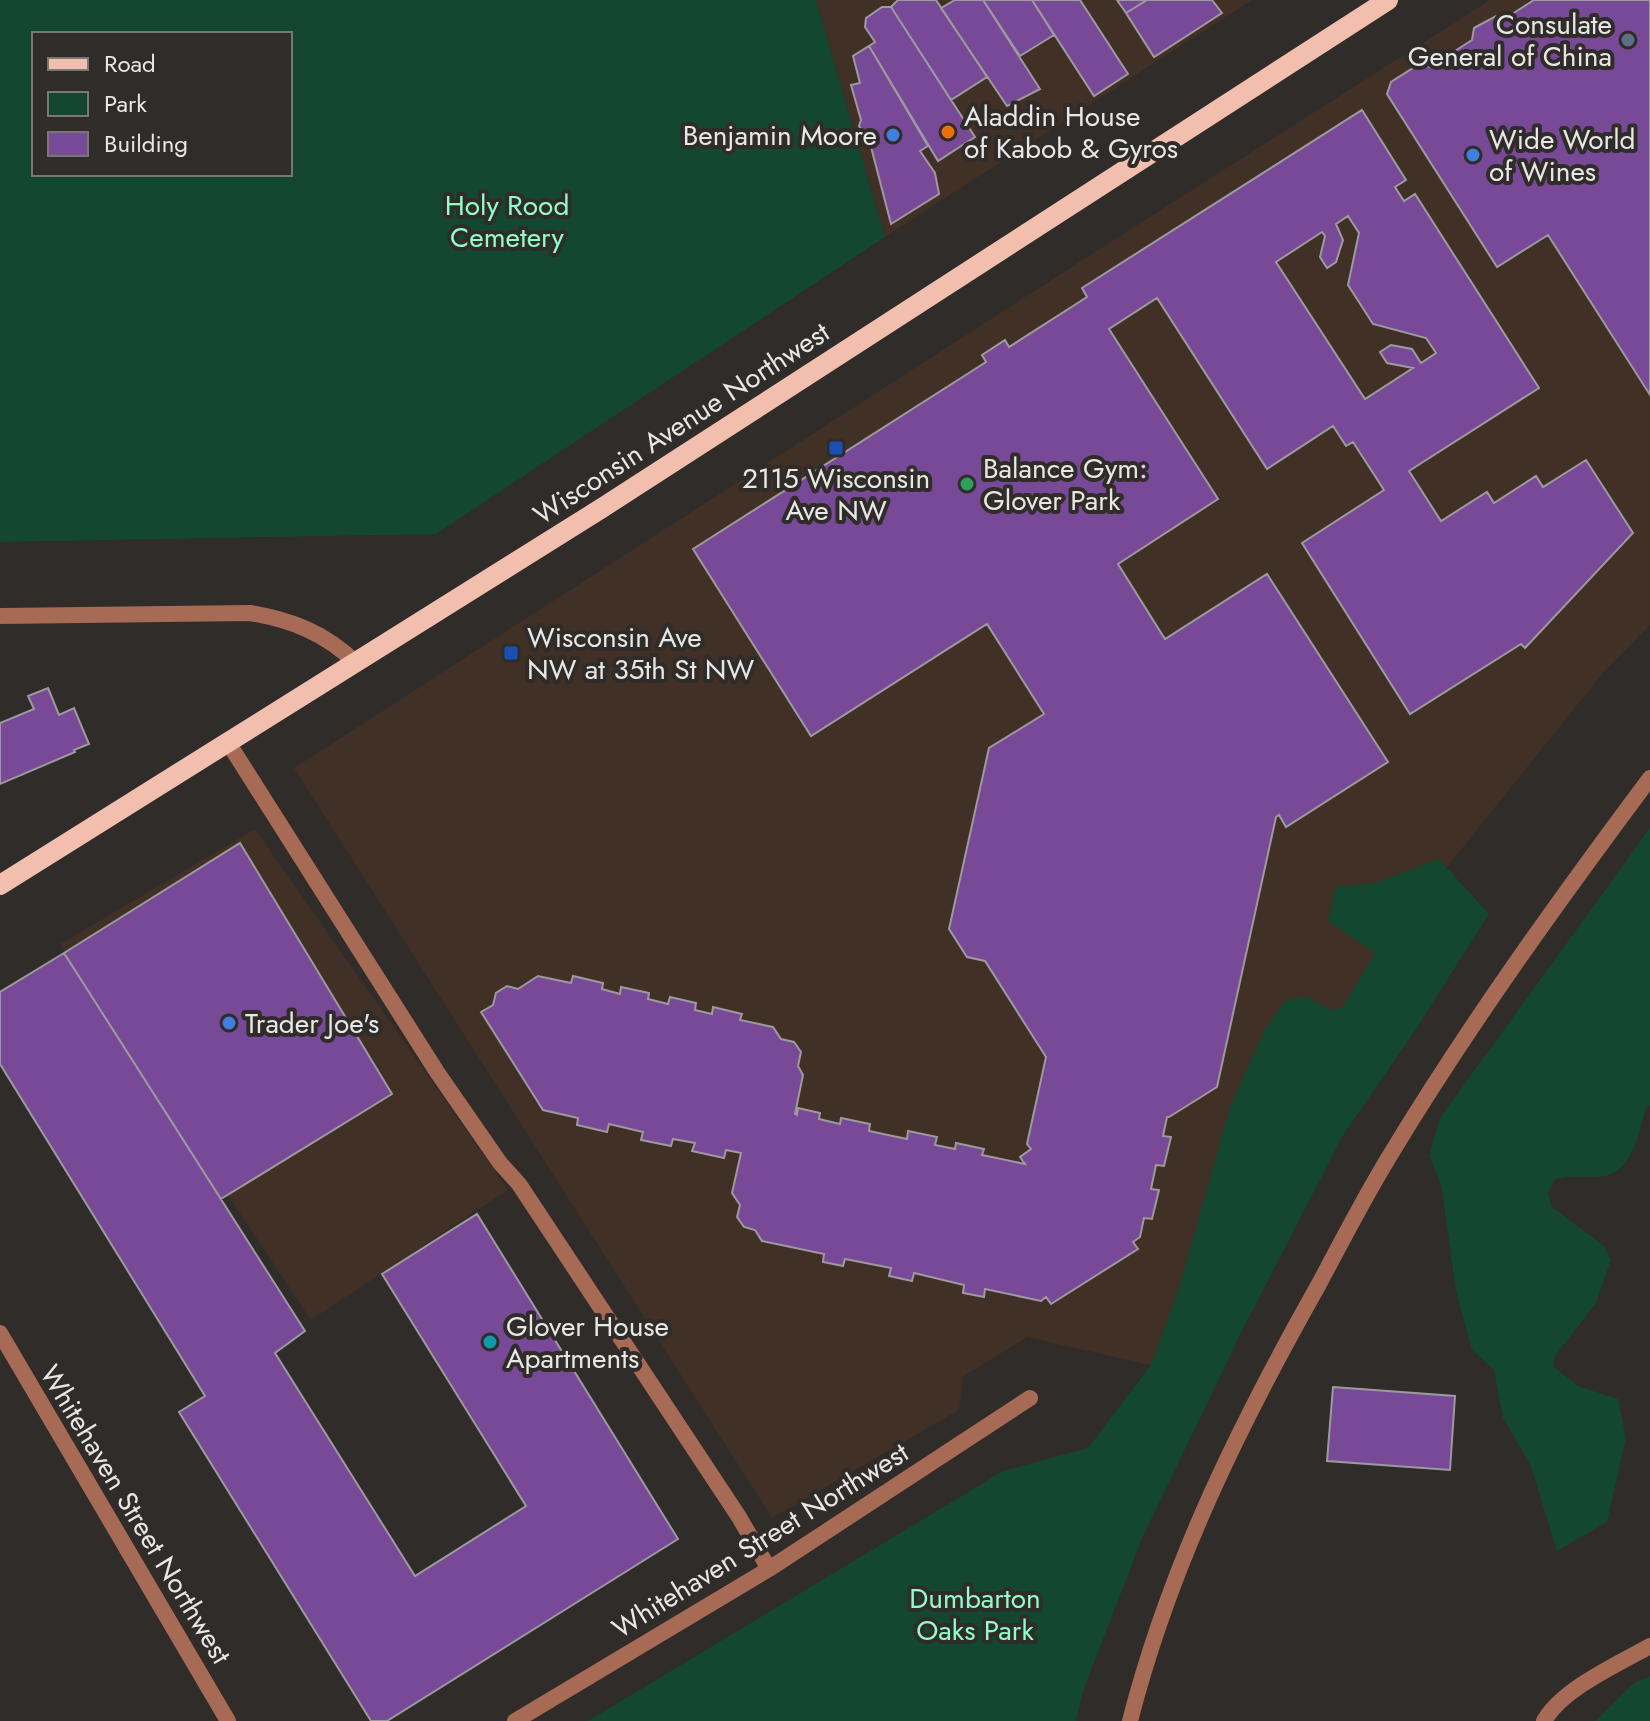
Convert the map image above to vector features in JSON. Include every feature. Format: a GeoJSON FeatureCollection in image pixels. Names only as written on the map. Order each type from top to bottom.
{"type":"FeatureCollection","features":[{"type":"Feature","properties":{"kind":"main road","name":"Wisconsin Avenue Northwest"},"geometry":{"type":"LineString","coordinates":[[0,885],[615,499],[1388,0]]}},
{"type":"Feature","properties":{"kind":"street"},"geometry":{"type":"LineString","coordinates":[[0,616],[250,613],[307,627],[325,637],[356,663]]}},
{"type":"Feature","properties":{"kind":"street"},"geometry":{"type":"LineString","coordinates":[[229,744],[437,1072],[500,1163],[519,1184],[739,1517],[769,1569]]}},
{"type":"Feature","properties":{"kind":"street"},"geometry":{"type":"LineString","coordinates":[[1130,1721],[1143,1669],[1185,1549],[1273,1365],[1389,1157],[1504,982],[1650,778]]}},
{"type":"Feature","properties":{"kind":"street","name":"Whitehaven Street Northwest"},"geometry":{"type":"LineString","coordinates":[[0,1333],[228,1721]]}},
{"type":"Feature","properties":{"kind":"street","name":"Whitehaven Street Northwest"},"geometry":{"type":"LineString","coordinates":[[515,1721],[769,1569],[1030,1398]]}},
{"type":"Feature","properties":{"kind":"street"},"geometry":{"type":"LineString","coordinates":[[1544,1721],[1551,1709],[1573,1693],[1650,1646]]}},
{"type":"Feature","properties":{"kind":"shaded area"},"geometry":{"type":"Polygon","coordinates":[[[816,0],[1252,0],[885,237],[816,0]]]}},
{"type":"Feature","properties":{"kind":"shaded area"},"geometry":{"type":"Polygon","coordinates":[[[1490,0],[1650,0],[1650,625],[1603,673],[1419,902],[1171,1370],[1027,1337],[963,1377],[959,1410],[772,1518],[294,768],[1490,0]]]}},
{"type":"Feature","properties":{"kind":"shaded area"},"geometry":{"type":"Polygon","coordinates":[[[255,829],[508,1190],[311,1320],[60,944],[255,829]]]}},
{"type":"Feature","properties":{"kind":"green space","name":"Holy Rood Cemetery"},"geometry":{"type":"Polygon","coordinates":[[[0,0],[816,0],[885,237],[436,534],[0,542],[0,0]]]}},
{"type":"Feature","properties":{"kind":"green space"},"geometry":{"type":"Polygon","coordinates":[[[1650,828],[1650,1106],[1645,1108],[1634,1148],[1614,1173],[1554,1180],[1548,1193],[1552,1207],[1604,1246],[1611,1260],[1596,1303],[1555,1356],[1553,1366],[1578,1386],[1618,1399],[1626,1438],[1607,1522],[1557,1551],[1530,1464],[1503,1418],[1494,1370],[1472,1350],[1456,1291],[1441,1184],[1429,1156],[1440,1118],[1650,828]]]}},
{"type":"Feature","properties":{"kind":"green space","name":"Dumbarton Oaks Park"},"geometry":{"type":"Polygon","coordinates":[[[1439,859],[1489,914],[1342,1137],[1242,1331],[1143,1536],[1083,1691],[1076,1721],[588,1721],[1003,1471],[1088,1448],[1151,1365],[1180,1285],[1230,1107],[1264,1031],[1284,1002],[1296,997],[1307,997],[1331,1010],[1342,1008],[1375,953],[1328,921],[1336,887],[1375,883],[1439,859]]]}},
{"type":"Feature","properties":{"kind":"green space"},"geometry":{"type":"Polygon","coordinates":[[[1650,1676],[1650,1721],[1596,1721],[1634,1683],[1650,1676]]]}},
{"type":"Feature","properties":{"kind":"building"},"geometry":{"type":"Polygon","coordinates":[[[898,0],[936,0],[987,77],[951,100],[891,7],[898,0]]]}},
{"type":"Feature","properties":{"kind":"building"},"geometry":{"type":"Polygon","coordinates":[[[955,0],[983,0],[1040,89],[1007,106],[941,8],[955,0]]]}},
{"type":"Feature","properties":{"kind":"building"},"geometry":{"type":"Polygon","coordinates":[[[983,0],[1032,0],[1054,35],[1020,56],[983,0]]]}},
{"type":"Feature","properties":{"kind":"building"},"geometry":{"type":"Polygon","coordinates":[[[1032,0],[1080,0],[1128,74],[1094,96],[1032,0]]]}},
{"type":"Feature","properties":{"kind":"building"},"geometry":{"type":"Polygon","coordinates":[[[1117,0],[1147,0],[1126,13],[1117,0]]]}},
{"type":"Feature","properties":{"kind":"building"},"geometry":{"type":"Polygon","coordinates":[[[1147,0],[1212,0],[1222,13],[1154,57],[1126,13],[1147,0]]]}},
{"type":"Feature","properties":{"kind":"building"},"geometry":{"type":"Polygon","coordinates":[[[1534,0],[1650,0],[1650,395],[1548,235],[1497,267],[1387,94],[1391,82],[1421,63],[1430,67],[1472,40],[1474,28],[1496,16],[1504,19],[1534,0]]]}},
{"type":"Feature","properties":{"kind":"building"},"geometry":{"type":"Polygon","coordinates":[[[882,7],[891,7],[975,137],[938,161],[869,46],[875,42],[865,27],[866,18],[882,7]]]}},
{"type":"Feature","properties":{"kind":"building","name":"Benjamin Moore"},"geometry":{"type":"Polygon","coordinates":[[[869,46],[928,146],[920,151],[935,173],[939,194],[891,224],[870,143],[859,126],[861,120],[851,85],[860,83],[853,56],[869,46]]]}},
{"type":"Feature","properties":{"kind":"building"},"geometry":{"type":"Polygon","coordinates":[[[1362,110],[1406,180],[1395,187],[1404,201],[1415,194],[1539,388],[1409,471],[1441,521],[1487,492],[1494,503],[1536,476],[1543,487],[1586,460],[1633,533],[1525,648],[1521,644],[1410,714],[1302,543],[1384,490],[1353,442],[1346,446],[1333,426],[1267,469],[1157,298],[1109,329],[1218,499],[1118,564],[1165,639],[1267,574],[1388,762],[1286,827],[1279,815],[1276,817],[1217,1087],[1167,1117],[1163,1136],[1171,1137],[1164,1166],[1156,1165],[1151,1189],[1159,1190],[1152,1219],[1144,1218],[1140,1237],[1133,1242],[1138,1249],[1051,1304],[1046,1297],[1041,1301],[985,1289],[984,1297],[963,1293],[964,1285],[914,1273],[912,1281],[889,1276],[891,1268],[845,1259],[843,1266],[823,1262],[824,1254],[762,1241],[755,1230],[744,1227],[737,1217],[740,1205],[732,1193],[741,1153],[726,1150],[724,1158],[692,1151],[695,1143],[673,1139],[671,1146],[641,1140],[643,1132],[609,1124],[607,1132],[577,1125],[578,1118],[543,1110],[481,1012],[493,1005],[496,993],[507,986],[518,989],[538,976],[571,983],[573,976],[603,983],[602,989],[620,994],[621,987],[649,993],[648,999],[668,1004],[670,997],[696,1003],[695,1010],[712,1014],[713,1007],[742,1014],[740,1020],[773,1027],[781,1039],[794,1042],[801,1052],[798,1066],[803,1075],[795,1114],[798,1108],[820,1113],[819,1119],[840,1124],[841,1118],[870,1124],[869,1131],[907,1139],[908,1131],[937,1137],[935,1145],[955,1149],[956,1143],[984,1149],[982,1155],[1025,1164],[1020,1157],[1031,1149],[1027,1144],[1046,1057],[985,961],[967,957],[949,929],[989,748],[1044,714],[987,624],[811,736],[693,549],[986,362],[982,355],[1005,340],[1009,347],[1087,297],[1082,288],[1362,110]],[[1348,216],[1336,224],[1343,240],[1336,262],[1327,268],[1320,257],[1325,236],[1322,232],[1276,262],[1365,399],[1413,368],[1387,363],[1380,352],[1391,345],[1412,349],[1421,363],[1436,353],[1426,338],[1373,324],[1348,285],[1359,233],[1348,216]]]}},
{"type":"Feature","properties":{"kind":"building"},"geometry":{"type":"Polygon","coordinates":[[[48,688],[59,715],[74,708],[89,744],[0,784],[0,723],[34,709],[28,696],[48,688]]]}},
{"type":"Feature","properties":{"kind":"building","name":"Trader Joe's"},"geometry":{"type":"Polygon","coordinates":[[[240,843],[392,1094],[221,1199],[64,953],[240,843]]]}},
{"type":"Feature","properties":{"kind":"building","name":"Glover House Apartments"},"geometry":{"type":"Polygon","coordinates":[[[64,953],[305,1331],[275,1353],[415,1576],[526,1506],[382,1274],[477,1214],[678,1539],[387,1721],[371,1721],[179,1412],[205,1396],[0,1064],[0,992],[64,953]]]}},
{"type":"Feature","properties":{"kind":"building"},"geometry":{"type":"Polygon","coordinates":[[[1333,1387],[1455,1396],[1450,1470],[1327,1461],[1333,1387]]]}},
{"type":"Feature","properties":{"kind":"place","name":"Consulate General of China"},"geometry":{"type":"Point","coordinates":[1628,40]}},
{"type":"Feature","properties":{"kind":"place","name":"Aladdin House of Kabob & Gyros"},"geometry":{"type":"Point","coordinates":[948,132]}},
{"type":"Feature","properties":{"kind":"place","name":"Benjamin Moore"},"geometry":{"type":"Point","coordinates":[893,135]}},
{"type":"Feature","properties":{"kind":"place","name":"Wide World of Wines"},"geometry":{"type":"Point","coordinates":[1473,155]}},
{"type":"Feature","properties":{"kind":"place","name":"2115 Wisconsin Ave NW"},"geometry":{"type":"Point","coordinates":[836,448]}},
{"type":"Feature","properties":{"kind":"place","name":"Balance Gym: Glover Park"},"geometry":{"type":"Point","coordinates":[967,484]}},
{"type":"Feature","properties":{"kind":"place","name":"Wisconsin Ave NW at 35th St NW"},"geometry":{"type":"Point","coordinates":[511,653]}},
{"type":"Feature","properties":{"kind":"place","name":"Trader Joe's"},"geometry":{"type":"Point","coordinates":[229,1023]}},
{"type":"Feature","properties":{"kind":"place","name":"Glover House Apartments"},"geometry":{"type":"Point","coordinates":[490,1342]}}]}
